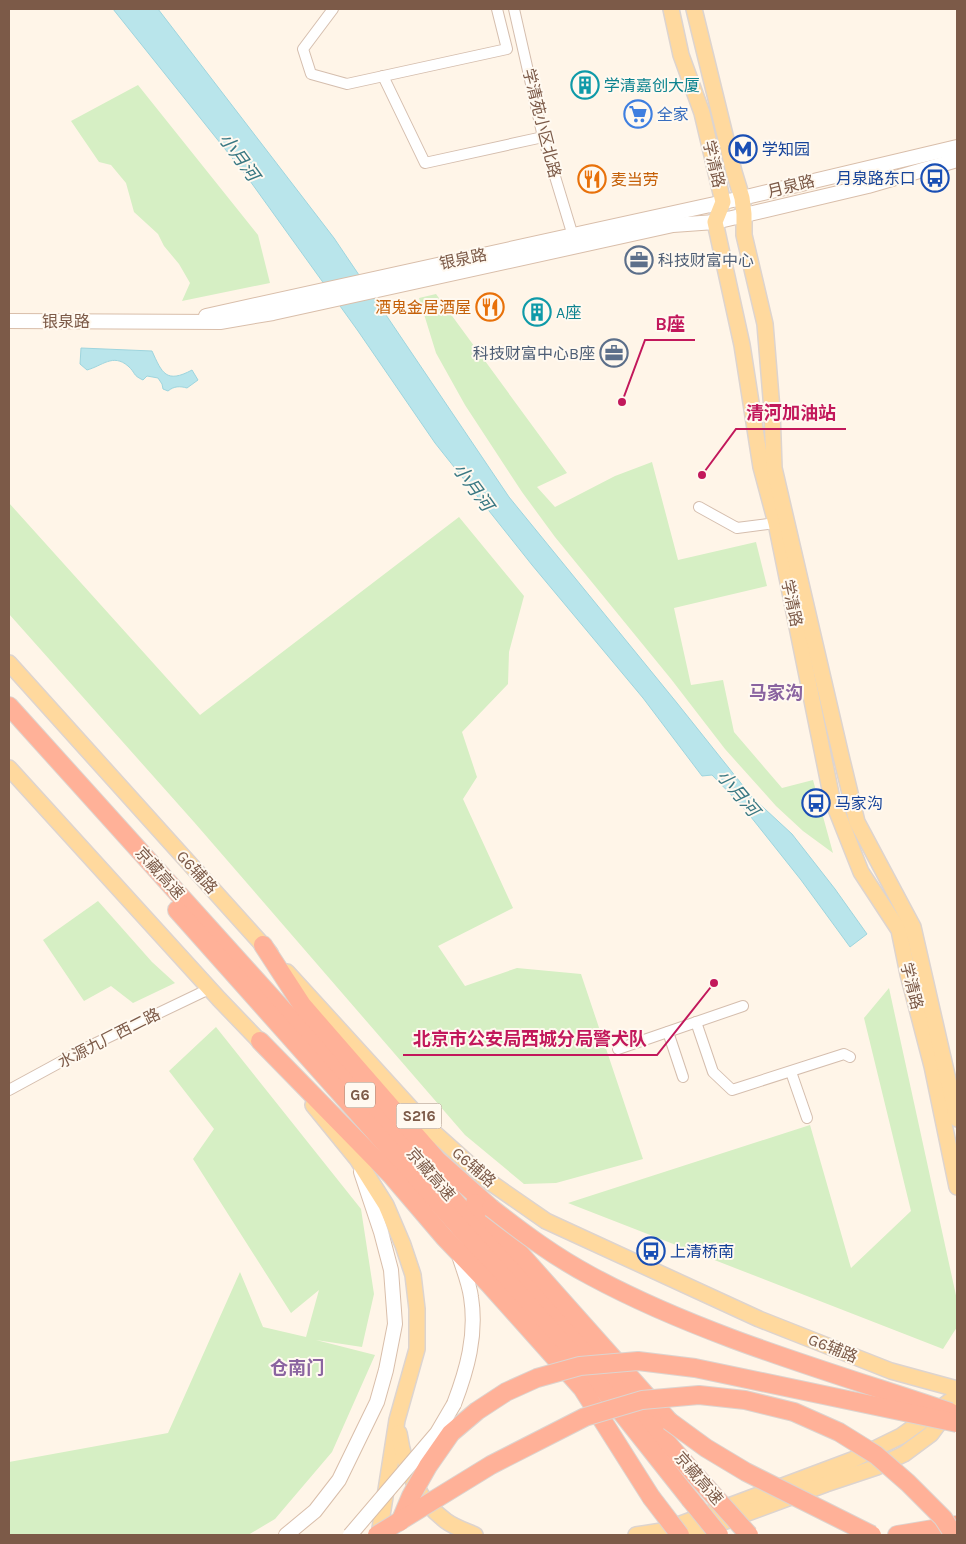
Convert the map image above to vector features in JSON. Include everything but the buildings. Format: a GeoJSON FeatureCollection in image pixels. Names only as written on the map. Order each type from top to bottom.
{"type":"FeatureCollection","features":[{"type":"Feature","properties":{"kind":"highway","name":"京藏高速"},"geometry":{"type":"LineString","coordinates":[[9,706],[413,1154],[749,1535]]}},
{"type":"Feature","properties":{"kind":"highway","name":"京藏高速"},"geometry":{"type":"LineString","coordinates":[[9,722],[599,1384],[720,1535]]}},
{"type":"Feature","properties":{"kind":"highway"},"geometry":{"type":"LineString","coordinates":[[263,945],[302,1006],[570,1311],[669,1420],[706,1448],[746,1472],[872,1535]]}},
{"type":"Feature","properties":{"kind":"highway"},"geometry":{"type":"LineString","coordinates":[[260,1041],[391,1175],[582,1388],[651,1497],[680,1535]]}},
{"type":"Feature","properties":{"kind":"highway"},"geometry":{"type":"LineString","coordinates":[[437,1160],[491,1208],[542,1246],[590,1276],[638,1299],[717,1332],[796,1361],[957,1415]]}},
{"type":"Feature","properties":{"kind":"highway"},"geometry":{"type":"LineString","coordinates":[[396,1535],[411,1496],[428,1466],[452,1433],[477,1411],[506,1392],[537,1378],[580,1366],[638,1361],[695,1368],[957,1423]]}},
{"type":"Feature","properties":{"kind":"highway"},"geometry":{"type":"LineString","coordinates":[[378,1535],[491,1465],[585,1416],[642,1400],[699,1394],[745,1400],[794,1412],[839,1432],[876,1455],[943,1518],[954,1535]]}},
{"type":"Feature","properties":{"kind":"highway"},"geometry":{"type":"LineString","coordinates":[[897,1535],[957,1525]]}},
{"type":"Feature","properties":{"kind":"main road","name":"学清路"},"geometry":{"type":"LineString","coordinates":[[671,9],[681,55],[702,113],[723,202],[715,222],[742,345],[761,467],[776,523],[832,799],[861,872],[899,930],[908,974],[932,1066],[957,1187]]}},
{"type":"Feature","properties":{"kind":"main road","name":"学清路"},"geometry":{"type":"LineString","coordinates":[[694,9],[742,198],[744,234],[765,324],[772,410],[774,468],[857,822],[913,927],[957,1119]]}},
{"type":"Feature","properties":{"kind":"main road","name":"月泉路"},"geometry":{"type":"LineString","coordinates":[[742,198],[957,147]]}},
{"type":"Feature","properties":{"kind":"main road","name":"月泉路"},"geometry":{"type":"LineString","coordinates":[[715,222],[868,186],[957,160]]}},
{"type":"Feature","properties":{"kind":"main road","name":"银泉路"},"geometry":{"type":"LineString","coordinates":[[9,321],[183,321],[298,302],[573,236],[742,198]]}},
{"type":"Feature","properties":{"kind":"main road","name":"银泉路"},"geometry":{"type":"LineString","coordinates":[[393,280],[673,225],[715,222]]}},
{"type":"Feature","properties":{"kind":"main road","name":"G6辅路"},"geometry":{"type":"LineString","coordinates":[[9,663],[430,1129],[487,1180],[546,1222],[760,1319],[891,1371],[957,1389]]}},
{"type":"Feature","properties":{"kind":"main road"},"geometry":{"type":"LineString","coordinates":[[9,768],[209,989],[260,1041],[357,1159],[386,1205],[413,1275],[418,1309],[416,1350],[397,1420],[378,1535]]}},
{"type":"Feature","properties":{"kind":"main road"},"geometry":{"type":"LineString","coordinates":[[286,1535],[315,1512],[339,1480],[377,1402],[395,1324],[391,1270],[381,1232],[357,1159]]}},
{"type":"Feature","properties":{"kind":"main road"},"geometry":{"type":"LineString","coordinates":[[350,1535],[436,1433],[454,1404],[467,1369],[473,1332],[471,1296],[458,1251]]}},
{"type":"Feature","properties":{"kind":"main road"},"geometry":{"type":"LineString","coordinates":[[636,1535],[662,1531],[852,1460],[901,1436],[957,1396]]}},
{"type":"Feature","properties":{"kind":"main road"},"geometry":{"type":"LineString","coordinates":[[688,1535],[877,1467],[904,1454],[930,1434],[957,1400]]}},
{"type":"Feature","properties":{"kind":"main road"},"geometry":{"type":"LineString","coordinates":[[397,1420],[402,1450],[410,1475],[425,1501],[447,1522],[474,1535]]}},
{"type":"Feature","properties":{"kind":"street"},"geometry":{"type":"LineString","coordinates":[[333,9],[303,49],[311,74],[347,84],[507,49],[498,9]]}},
{"type":"Feature","properties":{"kind":"street","name":"学清苑小区北路"},"geometry":{"type":"LineString","coordinates":[[514,9],[543,137],[573,236]]}},
{"type":"Feature","properties":{"kind":"street"},"geometry":{"type":"LineString","coordinates":[[383,76],[425,163],[543,137]]}},
{"type":"Feature","properties":{"kind":"street"},"geometry":{"type":"LineString","coordinates":[[699,507],[737,528],[776,523]]}},
{"type":"Feature","properties":{"kind":"street","name":"水源九厂西二路"},"geometry":{"type":"LineString","coordinates":[[9,1090],[90,1046],[209,989]]}},
{"type":"Feature","properties":{"kind":"street"},"geometry":{"type":"LineString","coordinates":[[618,1049],[743,1006]]}},
{"type":"Feature","properties":{"kind":"street"},"geometry":{"type":"LineString","coordinates":[[696,1022],[713,1072],[732,1090],[844,1054],[850,1057]]}},
{"type":"Feature","properties":{"kind":"street"},"geometry":{"type":"LineString","coordinates":[[668,1032],[683,1077]]}},
{"type":"Feature","properties":{"kind":"street"},"geometry":{"type":"LineString","coordinates":[[792,1072],[807,1118]]}},
{"type":"Feature","properties":{"kind":"green space"},"geometry":{"type":"Polygon","coordinates":[[[138,85],[258,235],[270,283],[182,301],[190,283],[179,264],[164,246],[158,234],[134,212],[126,183],[111,165],[99,162],[71,121],[138,85]]]}},
{"type":"Feature","properties":{"kind":"green space"},"geometry":{"type":"Polygon","coordinates":[[[436,294],[567,473],[537,487],[555,507],[615,476],[652,462],[678,560],[756,542],[767,586],[674,608],[691,685],[723,680],[734,732],[782,788],[813,780],[833,853],[803,831],[776,806],[725,749],[671,679],[555,537],[522,492],[465,405],[436,353],[419,298],[436,294]]]}},
{"type":"Feature","properties":{"kind":"green space"},"geometry":{"type":"Polygon","coordinates":[[[9,503],[200,715],[459,517],[524,596],[509,652],[508,684],[462,732],[477,777],[463,799],[513,908],[438,946],[465,986],[517,968],[581,974],[643,1159],[556,1183],[524,1184],[465,1135],[194,822],[9,614],[9,503]]]}},
{"type":"Feature","properties":{"kind":"green space"},"geometry":{"type":"Polygon","coordinates":[[[98,901],[152,962],[175,983],[133,1003],[111,986],[84,1001],[43,940],[98,901]]]}},
{"type":"Feature","properties":{"kind":"green space"},"geometry":{"type":"Polygon","coordinates":[[[889,988],[957,1300],[957,1327],[943,1349],[568,1203],[810,1125],[851,1268],[911,1211],[864,1018],[889,988]]]}},
{"type":"Feature","properties":{"kind":"green space"},"geometry":{"type":"Polygon","coordinates":[[[216,1027],[361,1209],[374,1294],[362,1347],[316,1340],[375,1355],[332,1452],[275,1519],[248,1535],[9,1535],[9,1462],[168,1433],[240,1272],[263,1327],[306,1337],[319,1290],[291,1313],[193,1159],[214,1129],[169,1071],[216,1027]]]}},
{"type":"Feature","properties":{"kind":"water","name":"小月河"},"geometry":{"type":"Polygon","coordinates":[[[113,9],[158,9],[334,238],[509,497],[752,797],[792,834],[867,934],[850,947],[801,880],[743,807],[712,775],[702,776],[643,698],[532,565],[435,443],[358,331],[245,174],[113,9]]]}},
{"type":"Feature","properties":{"kind":"water"},"geometry":{"type":"Polygon","coordinates":[[[81,348],[152,351],[166,374],[176,376],[192,370],[198,380],[187,388],[177,387],[168,391],[163,389],[158,378],[147,376],[143,380],[123,362],[112,360],[87,370],[80,364],[81,348]]]}},
{"type":"Feature","properties":{"kind":"place","name":"学清嘉创大厦"},"geometry":{"type":"Point","coordinates":[585,85]}},
{"type":"Feature","properties":{"kind":"place","name":"全家"},"geometry":{"type":"Point","coordinates":[638,114]}},
{"type":"Feature","properties":{"kind":"place","name":"学知园"},"geometry":{"type":"Point","coordinates":[743,149]}},
{"type":"Feature","properties":{"kind":"place","name":"月泉路东口"},"geometry":{"type":"Point","coordinates":[935,178]}},
{"type":"Feature","properties":{"kind":"place","name":"麦当劳"},"geometry":{"type":"Point","coordinates":[592,179]}},
{"type":"Feature","properties":{"kind":"place","name":"科技财富中心"},"geometry":{"type":"Point","coordinates":[639,260]}},
{"type":"Feature","properties":{"kind":"place","name":"酒鬼金居酒屋"},"geometry":{"type":"Point","coordinates":[490,307]}},
{"type":"Feature","properties":{"kind":"place","name":"A座"},"geometry":{"type":"Point","coordinates":[537,312]}},
{"type":"Feature","properties":{"kind":"place","name":"科技财富中心B座"},"geometry":{"type":"Point","coordinates":[614,353]}},
{"type":"Feature","properties":{"kind":"place","name":"B座"},"geometry":{"type":"Point","coordinates":[622,402]}},
{"type":"Feature","properties":{"kind":"place","name":"清河加油站"},"geometry":{"type":"Point","coordinates":[702,475]}},
{"type":"Feature","properties":{"kind":"place","name":"马家沟"},"geometry":{"type":"Point","coordinates":[816,803]}},
{"type":"Feature","properties":{"kind":"place","name":"北京市公安局西城分局警犬队"},"geometry":{"type":"Point","coordinates":[714,983]}},
{"type":"Feature","properties":{"kind":"place","name":"上清桥南"},"geometry":{"type":"Point","coordinates":[651,1251]}},
{"type":"Feature","properties":{"kind":"district","name":"马家沟"},"geometry":{"type":"Point","coordinates":[776,693]}},
{"type":"Feature","properties":{"kind":"district","name":"仓南门"},"geometry":{"type":"Point","coordinates":[297,1368]}}]}
